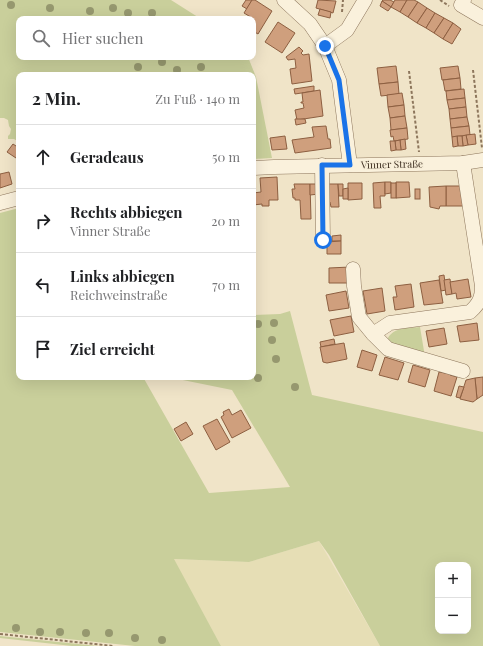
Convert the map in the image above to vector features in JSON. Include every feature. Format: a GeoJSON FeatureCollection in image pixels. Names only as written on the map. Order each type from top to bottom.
{"type":"FeatureCollection","features":[{"type":"Feature","properties":{"kind":"street"},"geometry":{"type":"LineString","coordinates":[[284,0],[310,24],[325,46],[339,80],[350,165]]}},
{"type":"Feature","properties":{"kind":"street"},"geometry":{"type":"LineString","coordinates":[[325,46],[347,30],[366,0]]}},
{"type":"Feature","properties":{"kind":"street"},"geometry":{"type":"LineString","coordinates":[[464,0],[461,5],[483,18]]}},
{"type":"Feature","properties":{"kind":"street","name":"Vinner Straße"},"geometry":{"type":"LineString","coordinates":[[256,168],[463,162],[483,156]]}},
{"type":"Feature","properties":{"kind":"street"},"geometry":{"type":"LineString","coordinates":[[372,334],[390,324],[470,312],[477,306],[482,297],[482,286],[463,162]]}},
{"type":"Feature","properties":{"kind":"street"},"geometry":{"type":"LineString","coordinates":[[322,165],[323,240]]}},
{"type":"Feature","properties":{"kind":"street"},"geometry":{"type":"LineString","coordinates":[[0,203],[16,199]]}},
{"type":"Feature","properties":{"kind":"street"},"geometry":{"type":"LineString","coordinates":[[353,269],[354,286],[360,316],[372,334],[388,349],[463,371]]}},
{"type":"Feature","properties":{"kind":"path"},"geometry":{"type":"LineString","coordinates":[[473,70],[483,156]]}},
{"type":"Feature","properties":{"kind":"path"},"geometry":{"type":"LineString","coordinates":[[410,72],[420,163]]}},
{"type":"Feature","properties":{"kind":"path"},"geometry":{"type":"LineString","coordinates":[[0,634],[113,646]]}},
{"type":"Feature","properties":{"kind":"shaded area"},"geometry":{"type":"Polygon","coordinates":[[[319,541],[380,646],[221,646],[173,559],[249,562],[319,541]]]}},
{"type":"Feature","properties":{"kind":"green space"},"geometry":{"type":"Polygon","coordinates":[[[0,0],[171,0],[196,16],[16,16],[16,60],[249,60],[254,72],[16,72],[16,140],[8,139],[11,129],[8,120],[0,118],[0,0]]]}},
{"type":"Feature","properties":{"kind":"green space"},"geometry":{"type":"Polygon","coordinates":[[[256,77],[272,158],[256,159],[256,77]]]}},
{"type":"Feature","properties":{"kind":"green space"},"geometry":{"type":"Polygon","coordinates":[[[16,209],[16,380],[145,380],[209,493],[290,487],[232,390],[183,380],[256,380],[256,315],[280,314],[290,311],[312,395],[483,432],[483,646],[380,646],[329,555],[319,541],[249,562],[174,559],[221,646],[135,646],[0,632],[0,213],[16,209]]]}},
{"type":"Feature","properties":{"kind":"green space"},"geometry":{"type":"Polygon","coordinates":[[[420,327],[425,357],[389,346],[388,338],[394,332],[402,329],[420,327]]]}},
{"type":"Feature","properties":{"kind":"green space"},"geometry":{"type":"Polygon","coordinates":[[[0,636],[98,646],[72,646],[0,638],[0,636]]]}},
{"type":"Feature","properties":{"kind":"building"},"geometry":{"type":"Polygon","coordinates":[[[246,0],[252,0],[247,9],[242,6],[246,0]]]}},
{"type":"Feature","properties":{"kind":"building"},"geometry":{"type":"Polygon","coordinates":[[[252,0],[255,0],[272,11],[258,34],[256,33],[256,16],[249,16],[244,13],[252,0]]]}},
{"type":"Feature","properties":{"kind":"building"},"geometry":{"type":"Polygon","coordinates":[[[318,0],[336,1],[333,13],[316,8],[318,0]]]}},
{"type":"Feature","properties":{"kind":"building"},"geometry":{"type":"Polygon","coordinates":[[[390,0],[394,2],[391,7],[382,1],[390,0]]]}},
{"type":"Feature","properties":{"kind":"building"},"geometry":{"type":"Polygon","coordinates":[[[395,0],[407,0],[400,12],[391,7],[395,0]]]}},
{"type":"Feature","properties":{"kind":"building"},"geometry":{"type":"Polygon","coordinates":[[[407,0],[414,0],[418,2],[408,17],[400,12],[407,0]]]}},
{"type":"Feature","properties":{"kind":"building"},"geometry":{"type":"Polygon","coordinates":[[[382,1],[391,7],[388,11],[380,6],[382,1]]]}},
{"type":"Feature","properties":{"kind":"building"},"geometry":{"type":"Polygon","coordinates":[[[418,2],[427,8],[417,23],[408,17],[418,2]]]}},
{"type":"Feature","properties":{"kind":"building"},"geometry":{"type":"Polygon","coordinates":[[[427,8],[435,13],[426,28],[417,23],[427,8]]]}},
{"type":"Feature","properties":{"kind":"building"},"geometry":{"type":"Polygon","coordinates":[[[320,9],[331,12],[330,18],[318,15],[320,9]]]}},
{"type":"Feature","properties":{"kind":"building"},"geometry":{"type":"Polygon","coordinates":[[[435,13],[444,18],[434,33],[426,28],[435,13]]]}},
{"type":"Feature","properties":{"kind":"building"},"geometry":{"type":"Polygon","coordinates":[[[444,18],[453,23],[443,39],[434,33],[444,18]]]}},
{"type":"Feature","properties":{"kind":"building"},"geometry":{"type":"Polygon","coordinates":[[[278,22],[295,33],[282,53],[265,42],[278,22]]]}},
{"type":"Feature","properties":{"kind":"building"},"geometry":{"type":"Polygon","coordinates":[[[453,23],[461,29],[452,44],[443,39],[453,23]]]}},
{"type":"Feature","properties":{"kind":"building"},"geometry":{"type":"Polygon","coordinates":[[[299,47],[303,51],[301,53],[303,55],[309,54],[312,81],[292,84],[290,69],[296,68],[295,59],[288,60],[286,57],[299,47]]]}},
{"type":"Feature","properties":{"kind":"building"},"geometry":{"type":"Polygon","coordinates":[[[396,66],[398,82],[379,84],[377,68],[396,66]]]}},
{"type":"Feature","properties":{"kind":"building"},"geometry":{"type":"Polygon","coordinates":[[[458,66],[460,78],[442,80],[440,68],[458,66]]]}},
{"type":"Feature","properties":{"kind":"building"},"geometry":{"type":"Polygon","coordinates":[[[460,78],[461,89],[445,91],[443,80],[460,78]]]}},
{"type":"Feature","properties":{"kind":"building"},"geometry":{"type":"Polygon","coordinates":[[[398,82],[399,94],[381,96],[379,84],[398,82]]]}},
{"type":"Feature","properties":{"kind":"building"},"geometry":{"type":"Polygon","coordinates":[[[314,86],[314,91],[295,94],[294,89],[314,86]]]}},
{"type":"Feature","properties":{"kind":"building"},"geometry":{"type":"Polygon","coordinates":[[[464,89],[465,98],[447,100],[446,91],[464,89]]]}},
{"type":"Feature","properties":{"kind":"building"},"geometry":{"type":"Polygon","coordinates":[[[320,90],[323,116],[297,120],[295,110],[304,108],[303,103],[301,103],[303,102],[302,93],[320,90]]]}},
{"type":"Feature","properties":{"kind":"building"},"geometry":{"type":"Polygon","coordinates":[[[402,93],[404,105],[388,107],[387,95],[402,93]]]}},
{"type":"Feature","properties":{"kind":"building"},"geometry":{"type":"Polygon","coordinates":[[[465,98],[466,107],[449,109],[447,100],[465,98]]]}},
{"type":"Feature","properties":{"kind":"building"},"geometry":{"type":"Polygon","coordinates":[[[404,105],[405,116],[390,118],[388,107],[404,105]]]}},
{"type":"Feature","properties":{"kind":"building"},"geometry":{"type":"Polygon","coordinates":[[[466,107],[467,117],[450,119],[449,109],[466,107]]]}},
{"type":"Feature","properties":{"kind":"building"},"geometry":{"type":"Polygon","coordinates":[[[405,116],[407,128],[391,130],[390,118],[405,116]]]}},
{"type":"Feature","properties":{"kind":"building"},"geometry":{"type":"Polygon","coordinates":[[[467,117],[469,126],[451,128],[450,119],[467,117]]]}},
{"type":"Feature","properties":{"kind":"building"},"geometry":{"type":"Polygon","coordinates":[[[295,119],[305,119],[306,123],[296,125],[295,119]]]}},
{"type":"Feature","properties":{"kind":"building"},"geometry":{"type":"Polygon","coordinates":[[[326,126],[331,148],[295,153],[292,140],[314,137],[312,127],[326,126]]]}},
{"type":"Feature","properties":{"kind":"building"},"geometry":{"type":"Polygon","coordinates":[[[469,126],[470,135],[452,137],[451,128],[469,126]]]}},
{"type":"Feature","properties":{"kind":"building"},"geometry":{"type":"Polygon","coordinates":[[[407,128],[408,139],[394,141],[393,136],[391,137],[390,130],[407,128]]]}},
{"type":"Feature","properties":{"kind":"building"},"geometry":{"type":"Polygon","coordinates":[[[475,134],[476,144],[468,145],[466,135],[475,134]]]}},
{"type":"Feature","properties":{"kind":"building"},"geometry":{"type":"Polygon","coordinates":[[[466,135],[468,145],[463,146],[462,136],[466,135]]]}},
{"type":"Feature","properties":{"kind":"building"},"geometry":{"type":"Polygon","coordinates":[[[285,136],[287,149],[272,150],[270,138],[285,136]]]}},
{"type":"Feature","properties":{"kind":"building"},"geometry":{"type":"Polygon","coordinates":[[[457,136],[462,136],[463,146],[458,146],[457,136]]]}},
{"type":"Feature","properties":{"kind":"building"},"geometry":{"type":"Polygon","coordinates":[[[457,136],[458,146],[453,147],[452,137],[457,136]]]}},
{"type":"Feature","properties":{"kind":"building"},"geometry":{"type":"Polygon","coordinates":[[[405,139],[406,149],[401,150],[400,140],[405,139]]]}},
{"type":"Feature","properties":{"kind":"building"},"geometry":{"type":"Polygon","coordinates":[[[400,140],[401,150],[396,150],[395,141],[400,140]]]}},
{"type":"Feature","properties":{"kind":"building"},"geometry":{"type":"Polygon","coordinates":[[[390,141],[395,141],[396,150],[391,151],[390,141]]]}},
{"type":"Feature","properties":{"kind":"building"},"geometry":{"type":"Polygon","coordinates":[[[13,144],[16,146],[16,158],[7,152],[13,144]]]}},
{"type":"Feature","properties":{"kind":"building"},"geometry":{"type":"Polygon","coordinates":[[[9,172],[12,184],[0,188],[0,174],[9,172]]]}},
{"type":"Feature","properties":{"kind":"building"},"geometry":{"type":"Polygon","coordinates":[[[277,177],[278,200],[269,200],[269,206],[262,206],[262,204],[256,205],[256,193],[261,192],[260,178],[277,177]]]}},
{"type":"Feature","properties":{"kind":"building"},"geometry":{"type":"Polygon","coordinates":[[[385,182],[385,196],[380,196],[381,208],[374,208],[373,183],[385,182]]]}},
{"type":"Feature","properties":{"kind":"building"},"geometry":{"type":"Polygon","coordinates":[[[385,182],[391,182],[391,193],[385,194],[385,182]]]}},
{"type":"Feature","properties":{"kind":"building"},"geometry":{"type":"Polygon","coordinates":[[[396,182],[409,182],[410,197],[396,198],[396,182]]]}},
{"type":"Feature","properties":{"kind":"building"},"geometry":{"type":"Polygon","coordinates":[[[348,183],[362,183],[362,199],[348,200],[348,183]]]}},
{"type":"Feature","properties":{"kind":"building"},"geometry":{"type":"Polygon","coordinates":[[[391,183],[396,183],[396,198],[391,198],[391,183]]]}},
{"type":"Feature","properties":{"kind":"building"},"geometry":{"type":"Polygon","coordinates":[[[294,184],[310,184],[311,219],[301,219],[300,200],[295,200],[295,198],[293,198],[292,189],[295,189],[294,184]]]}},
{"type":"Feature","properties":{"kind":"building"},"geometry":{"type":"Polygon","coordinates":[[[310,184],[319,184],[319,194],[310,195],[310,184]]]}},
{"type":"Feature","properties":{"kind":"building"},"geometry":{"type":"Polygon","coordinates":[[[324,184],[338,184],[339,207],[331,207],[330,202],[325,202],[324,184]]]}},
{"type":"Feature","properties":{"kind":"building"},"geometry":{"type":"Polygon","coordinates":[[[338,184],[343,184],[343,196],[339,196],[338,184]]]}},
{"type":"Feature","properties":{"kind":"building"},"geometry":{"type":"Polygon","coordinates":[[[446,186],[461,186],[464,206],[446,206],[446,186]]]}},
{"type":"Feature","properties":{"kind":"building"},"geometry":{"type":"Polygon","coordinates":[[[446,186],[446,206],[440,206],[439,209],[430,207],[429,187],[446,186]]]}},
{"type":"Feature","properties":{"kind":"building"},"geometry":{"type":"Polygon","coordinates":[[[348,188],[348,199],[343,199],[343,189],[348,188]]]}},
{"type":"Feature","properties":{"kind":"building"},"geometry":{"type":"Polygon","coordinates":[[[415,189],[420,189],[420,199],[415,199],[415,189]]]}},
{"type":"Feature","properties":{"kind":"building"},"geometry":{"type":"Polygon","coordinates":[[[341,235],[341,241],[332,241],[332,236],[341,235]]]}},
{"type":"Feature","properties":{"kind":"building"},"geometry":{"type":"Polygon","coordinates":[[[341,241],[341,254],[327,254],[327,242],[341,241]]]}},
{"type":"Feature","properties":{"kind":"building"},"geometry":{"type":"Polygon","coordinates":[[[350,267],[350,283],[329,283],[329,268],[350,267]]]}},
{"type":"Feature","properties":{"kind":"building"},"geometry":{"type":"Polygon","coordinates":[[[444,275],[446,290],[441,291],[439,276],[444,275]]]}},
{"type":"Feature","properties":{"kind":"building"},"geometry":{"type":"Polygon","coordinates":[[[450,279],[452,294],[446,295],[444,280],[450,279]]]}},
{"type":"Feature","properties":{"kind":"building"},"geometry":{"type":"Polygon","coordinates":[[[468,279],[471,297],[457,299],[456,293],[452,294],[450,282],[468,279]]]}},
{"type":"Feature","properties":{"kind":"building"},"geometry":{"type":"Polygon","coordinates":[[[439,280],[443,303],[424,305],[420,283],[439,280]]]}},
{"type":"Feature","properties":{"kind":"building"},"geometry":{"type":"Polygon","coordinates":[[[411,284],[414,307],[395,310],[393,297],[397,297],[395,286],[411,284]]]}},
{"type":"Feature","properties":{"kind":"building"},"geometry":{"type":"Polygon","coordinates":[[[382,288],[385,311],[367,314],[363,291],[382,288]]]}},
{"type":"Feature","properties":{"kind":"building"},"geometry":{"type":"Polygon","coordinates":[[[346,291],[349,308],[329,311],[326,295],[346,291]]]}},
{"type":"Feature","properties":{"kind":"building"},"geometry":{"type":"Polygon","coordinates":[[[351,316],[354,332],[334,336],[330,320],[351,316]]]}},
{"type":"Feature","properties":{"kind":"building"},"geometry":{"type":"Polygon","coordinates":[[[477,323],[479,340],[460,342],[457,326],[477,323]]]}},
{"type":"Feature","properties":{"kind":"building"},"geometry":{"type":"Polygon","coordinates":[[[444,328],[447,344],[429,347],[426,331],[444,328]]]}},
{"type":"Feature","properties":{"kind":"building"},"geometry":{"type":"Polygon","coordinates":[[[334,339],[335,344],[321,347],[320,342],[334,339]]]}},
{"type":"Feature","properties":{"kind":"building"},"geometry":{"type":"Polygon","coordinates":[[[344,343],[347,359],[327,363],[323,362],[320,347],[344,343]]]}},
{"type":"Feature","properties":{"kind":"building"},"geometry":{"type":"Polygon","coordinates":[[[362,350],[377,355],[372,371],[357,367],[362,350]]]}},
{"type":"Feature","properties":{"kind":"building"},"geometry":{"type":"Polygon","coordinates":[[[385,357],[404,363],[398,380],[379,375],[385,357]]]}},
{"type":"Feature","properties":{"kind":"building"},"geometry":{"type":"Polygon","coordinates":[[[413,365],[430,370],[425,387],[408,382],[413,365]]]}},
{"type":"Feature","properties":{"kind":"building"},"geometry":{"type":"Polygon","coordinates":[[[439,372],[451,374],[450,375],[457,377],[451,396],[434,391],[439,372]]]}},
{"type":"Feature","properties":{"kind":"building"},"geometry":{"type":"Polygon","coordinates":[[[483,377],[483,395],[477,399],[475,378],[483,377]]]}},
{"type":"Feature","properties":{"kind":"building"},"geometry":{"type":"Polygon","coordinates":[[[475,378],[477,399],[473,402],[460,399],[466,380],[475,378]]]}},
{"type":"Feature","properties":{"kind":"building"},"geometry":{"type":"Polygon","coordinates":[[[459,386],[464,387],[460,398],[456,397],[459,386]]]}},
{"type":"Feature","properties":{"kind":"building"},"geometry":{"type":"Polygon","coordinates":[[[229,409],[232,415],[241,410],[251,428],[232,438],[221,417],[224,415],[223,412],[229,409]]]}},
{"type":"Feature","properties":{"kind":"building"},"geometry":{"type":"Polygon","coordinates":[[[217,419],[230,442],[216,450],[203,426],[217,419]]]}},
{"type":"Feature","properties":{"kind":"building"},"geometry":{"type":"Polygon","coordinates":[[[186,422],[193,434],[181,441],[174,429],[186,422]]]}},
{"type":"Feature","properties":{"kind":"route"},"geometry":{"type":"LineString","coordinates":[[323,240],[322,165],[350,165],[339,80],[325,46]]}}]}
